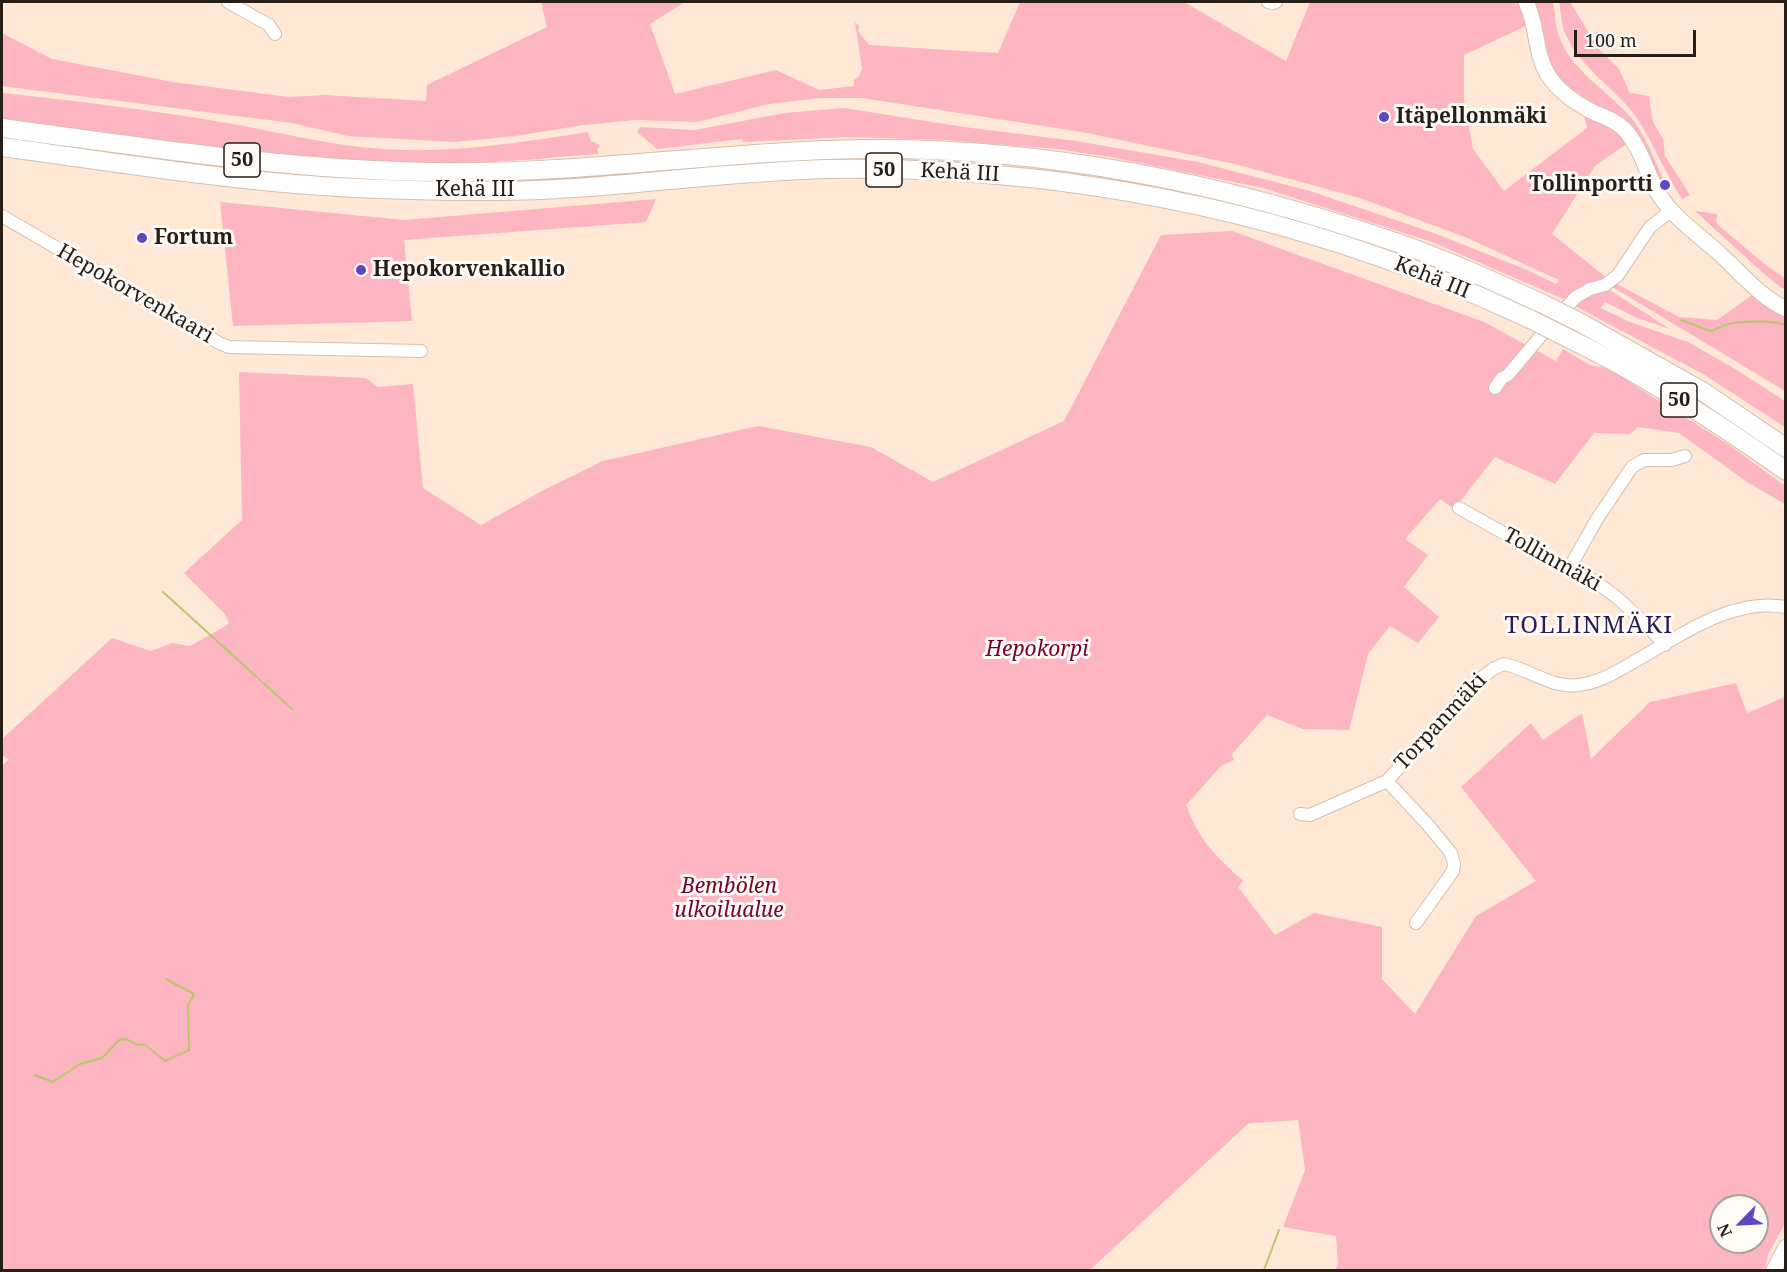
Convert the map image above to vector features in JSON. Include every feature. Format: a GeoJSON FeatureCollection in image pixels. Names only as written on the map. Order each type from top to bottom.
{"type":"FeatureCollection","features":[{"type":"Feature","properties":{"kind":"highway","name":"Kehä III"},"geometry":{"type":"LineString","coordinates":[[2,128],[267,163],[349,170],[517,171],[781,152],[867,149],[954,152],[1027,158],[1148,176],[1286,207],[1402,245],[1478,274],[1581,323],[1702,391],[1785,448]]}},
{"type":"Feature","properties":{"kind":"highway","name":"Kehä III"},"geometry":{"type":"LineString","coordinates":[[2,147],[271,182],[328,187],[434,191],[544,189],[824,169],[919,170],[1031,177],[1187,203],[1315,236],[1416,270],[1530,319],[1623,366],[1687,404],[1785,471]]}},
{"type":"Feature","properties":{"kind":"main road"},"geometry":{"type":"LineString","coordinates":[[1526,2],[1534,21],[1542,64],[1555,86],[1575,102],[1617,122],[1632,138],[1654,184],[1671,211],[1757,290],[1785,309]]}},
{"type":"Feature","properties":{"kind":"main road"},"geometry":{"type":"LineString","coordinates":[[1774,1270],[1785,1246]]}},
{"type":"Feature","properties":{"kind":"street"},"geometry":{"type":"LineString","coordinates":[[228,2],[269,25],[275,34]]}},
{"type":"Feature","properties":{"kind":"street"},"geometry":{"type":"LineString","coordinates":[[1268,2],[1276,2]]}},
{"type":"Feature","properties":{"kind":"street"},"geometry":{"type":"LineString","coordinates":[[1495,388],[1576,297],[1590,289],[1605,285],[1618,275],[1650,227],[1671,211]]}},
{"type":"Feature","properties":{"kind":"street","name":"Hepokorvenkaari"},"geometry":{"type":"LineString","coordinates":[[2,216],[219,344],[229,347],[421,351]]}},
{"type":"Feature","properties":{"kind":"street"},"geometry":{"type":"LineString","coordinates":[[1570,567],[1597,519],[1632,467],[1644,460],[1685,456]]}},
{"type":"Feature","properties":{"kind":"street","name":"Tollinmäki"},"geometry":{"type":"LineString","coordinates":[[1459,508],[1557,563],[1570,567],[1621,599],[1665,645]]}},
{"type":"Feature","properties":{"kind":"street","name":"Torpanmäki"},"geometry":{"type":"LineString","coordinates":[[1300,814],[1310,815],[1387,781],[1474,684],[1493,669],[1504,664],[1548,681],[1577,686],[1601,680],[1711,618],[1742,609],[1773,605],[1785,607]]}},
{"type":"Feature","properties":{"kind":"street"},"geometry":{"type":"LineString","coordinates":[[1387,781],[1436,834],[1450,853],[1454,864],[1453,871],[1416,923]]}},
{"type":"Feature","properties":{"kind":"green space"},"geometry":{"type":"Polygon","coordinates":[[[541,2],[685,2],[650,24],[675,94],[776,70],[819,90],[854,86],[854,80],[862,69],[855,22],[859,26],[858,31],[869,45],[998,53],[1020,2],[1184,2],[1286,61],[1310,2],[1518,2],[1528,25],[1464,55],[1464,99],[1473,149],[1504,191],[1587,128],[1584,114],[1614,128],[1629,142],[1595,166],[1552,234],[1607,278],[1568,301],[1432,242],[1263,188],[1110,157],[1057,149],[947,140],[845,137],[743,142],[741,139],[657,149],[637,132],[640,127],[695,130],[784,113],[844,108],[964,127],[1076,141],[1198,162],[1310,191],[1434,233],[1525,269],[1556,284],[1559,280],[1465,237],[1360,198],[1235,164],[1082,132],[862,98],[820,98],[769,104],[697,122],[635,120],[454,142],[348,136],[292,123],[2,86],[2,33],[52,59],[173,82],[289,97],[325,95],[426,101],[427,85],[547,27],[541,2]]]}},
{"type":"Feature","properties":{"kind":"green space"},"geometry":{"type":"Polygon","coordinates":[[[1529,2],[1553,2],[1557,29],[1563,46],[1580,70],[1624,109],[1638,127],[1663,178],[1659,181],[1639,143],[1573,96],[1549,66],[1529,2]]]}},
{"type":"Feature","properties":{"kind":"green space"},"geometry":{"type":"Polygon","coordinates":[[[1559,2],[1570,2],[1599,49],[1619,69],[1630,93],[1649,96],[1653,122],[1663,139],[1665,156],[1690,195],[1682,199],[1637,118],[1589,68],[1572,46],[1564,29],[1559,2]]]}},
{"type":"Feature","properties":{"kind":"green space"},"geometry":{"type":"Polygon","coordinates":[[[2,93],[171,114],[364,147],[435,150],[512,143],[588,132],[591,141],[600,145],[597,150],[599,154],[475,163],[425,164],[300,157],[200,147],[2,119],[2,93]]]}},
{"type":"Feature","properties":{"kind":"green space"},"geometry":{"type":"Polygon","coordinates":[[[656,199],[646,222],[404,240],[412,321],[233,326],[220,202],[404,220],[656,199]]]}},
{"type":"Feature","properties":{"kind":"green space"},"geometry":{"type":"Polygon","coordinates":[[[1695,211],[1717,214],[1718,225],[1785,278],[1785,289],[1762,272],[1695,211]]]}},
{"type":"Feature","properties":{"kind":"green space","name":"Bembölen ulkoilualue"},"geometry":{"type":"Polygon","coordinates":[[[1232,231],[1484,322],[1556,361],[1563,349],[1590,365],[1609,369],[1731,446],[1785,486],[1785,504],[1747,482],[1679,433],[1638,427],[1630,434],[1594,433],[1555,484],[1495,457],[1454,509],[1440,499],[1405,539],[1428,555],[1404,587],[1439,617],[1418,643],[1390,626],[1368,654],[1349,730],[1303,729],[1267,715],[1232,754],[1234,760],[1221,766],[1186,805],[1203,838],[1216,855],[1243,881],[1238,887],[1275,935],[1314,913],[1382,927],[1382,979],[1415,1014],[1476,916],[1536,881],[1461,787],[1531,723],[1543,740],[1582,713],[1591,759],[1650,702],[1736,683],[1747,713],[1785,697],[1785,1223],[1769,1253],[1769,1194],[1709,1194],[1709,1254],[1769,1254],[1765,1270],[1335,1270],[1338,1265],[1336,1236],[1283,1227],[1305,1170],[1298,1120],[1249,1123],[1090,1270],[2,1270],[2,766],[9,759],[2,756],[2,739],[112,638],[151,651],[172,643],[190,646],[229,624],[225,614],[184,573],[242,520],[239,372],[366,378],[378,387],[413,384],[423,488],[481,525],[603,461],[758,426],[871,447],[933,482],[1064,421],[1161,235],[1232,231]]]}},
{"type":"Feature","properties":{"kind":"green space"},"geometry":{"type":"Polygon","coordinates":[[[1613,282],[1679,317],[1717,320],[1755,293],[1785,314],[1785,391],[1609,285],[1613,282]]]}},
{"type":"Feature","properties":{"kind":"green space"},"geometry":{"type":"Polygon","coordinates":[[[1605,287],[1670,329],[1637,318],[1605,302],[1601,308],[1630,322],[1688,342],[1785,401],[1785,427],[1703,374],[1573,305],[1605,287]]]}},
{"type":"Feature","properties":{"kind":"waterway"},"geometry":{"type":"LineString","coordinates":[[1681,320],[1710,331],[1745,322],[1769,322],[1786,326]]}},
{"type":"Feature","properties":{"kind":"waterway"},"geometry":{"type":"LineString","coordinates":[[163,592],[292,709]]}},
{"type":"Feature","properties":{"kind":"waterway"},"geometry":{"type":"LineString","coordinates":[[35,1075],[53,1082],[80,1064],[102,1058],[119,1040],[126,1039],[138,1045],[144,1044],[165,1061],[189,1050],[188,1005],[194,994],[166,979]]}},
{"type":"Feature","properties":{"kind":"waterway"},"geometry":{"type":"LineString","coordinates":[[1264,1270],[1279,1230]]}},
{"type":"Feature","properties":{"kind":"place","name":"Itäpellonmäki"},"geometry":{"type":"Point","coordinates":[1384,117]}},
{"type":"Feature","properties":{"kind":"place","name":"Tollinportti"},"geometry":{"type":"Point","coordinates":[1665,185]}},
{"type":"Feature","properties":{"kind":"place","name":"Fortum"},"geometry":{"type":"Point","coordinates":[142,238]}},
{"type":"Feature","properties":{"kind":"place","name":"Hepokorvenkallio"},"geometry":{"type":"Point","coordinates":[361,270]}},
{"type":"Feature","properties":{"kind":"district","name":"TOLLINMÄKI"},"geometry":{"type":"Point","coordinates":[1589,626]}},
{"type":"Feature","properties":{"kind":"park label","name":"Hepokorpi"},"geometry":{"type":"Point","coordinates":[1037,650]}}]}
